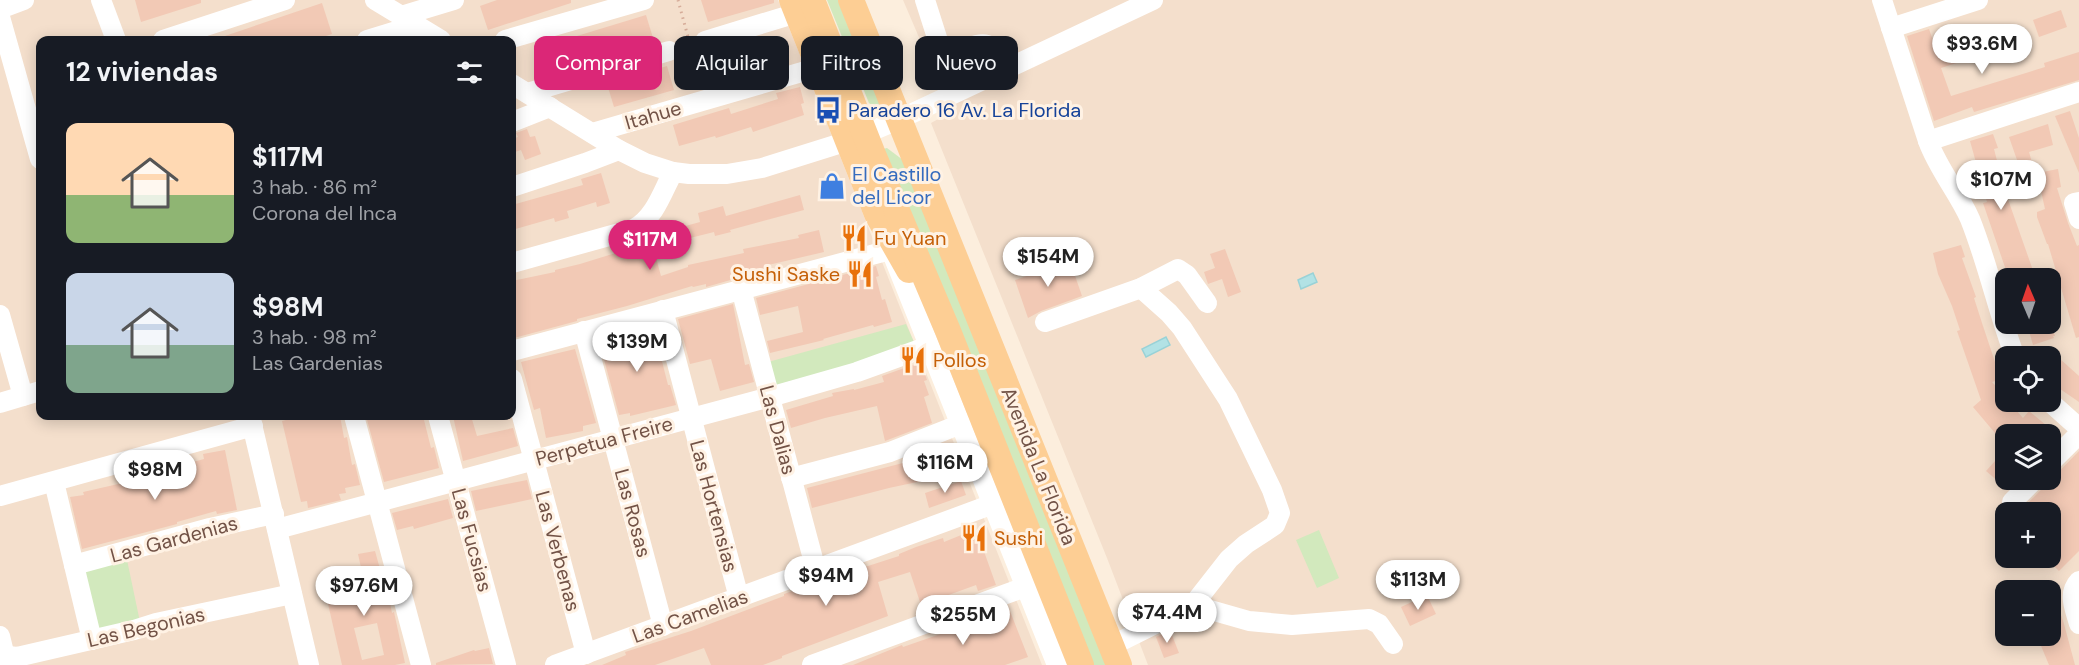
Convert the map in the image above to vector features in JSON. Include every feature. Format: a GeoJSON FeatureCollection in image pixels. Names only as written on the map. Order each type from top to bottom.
{"type":"FeatureCollection","features":[{"type":"Feature","properties":{"kind":"main road","name":"Avenida La Florida"},"geometry":{"type":"LineString","coordinates":[[851,0],[1115,656]]}},
{"type":"Feature","properties":{"kind":"main road","name":"Avenida La Florida"},"geometry":{"type":"LineString","coordinates":[[799,3],[809,36]]}},
{"type":"Feature","properties":{"kind":"main road","name":"Avenida La Florida"},"geometry":{"type":"LineString","coordinates":[[799,3],[938,338],[1024,523],[1081,665]]}},
{"type":"Feature","properties":{"kind":"main road","name":"Avenida La Florida"},"geometry":{"type":"LineString","coordinates":[[831,90],[856,137],[877,214]]}},
{"type":"Feature","properties":{"kind":"main road"},"geometry":{"type":"LineString","coordinates":[[877,214],[904,262],[938,338]]}},
{"type":"Feature","properties":{"kind":"main road"},"geometry":{"type":"LineString","coordinates":[[1024,523],[1035,529],[1046,527],[1053,519],[1056,509]]}},
{"type":"Feature","properties":{"kind":"street"},"geometry":{"type":"LineString","coordinates":[[101,0],[114,36]]}},
{"type":"Feature","properties":{"kind":"street"},"geometry":{"type":"LineString","coordinates":[[175,36],[285,0]]}},
{"type":"Feature","properties":{"kind":"street"},"geometry":{"type":"LineString","coordinates":[[375,0],[434,36]]}},
{"type":"Feature","properties":{"kind":"street"},"geometry":{"type":"LineString","coordinates":[[516,37],[644,0]]}},
{"type":"Feature","properties":{"kind":"street"},"geometry":{"type":"LineString","coordinates":[[925,0],[936,36]]}},
{"type":"Feature","properties":{"kind":"street"},"geometry":{"type":"LineString","coordinates":[[1018,64],[1153,0]]}},
{"type":"Feature","properties":{"kind":"street"},"geometry":{"type":"LineString","coordinates":[[1882,0],[1928,141],[1971,223],[2011,346]]}},
{"type":"Feature","properties":{"kind":"street"},"geometry":{"type":"LineString","coordinates":[[1891,28],[1978,0]]}},
{"type":"Feature","properties":{"kind":"street"},"geometry":{"type":"LineString","coordinates":[[376,36],[446,1]]}},
{"type":"Feature","properties":{"kind":"street"},"geometry":{"type":"LineString","coordinates":[[717,36],[799,3]]}},
{"type":"Feature","properties":{"kind":"street"},"geometry":{"type":"LineString","coordinates":[[0,17],[36,145]]}},
{"type":"Feature","properties":{"kind":"street"},"geometry":{"type":"LineString","coordinates":[[519,89],[669,51]]}},
{"type":"Feature","properties":{"kind":"street","name":"Itahue"},"geometry":{"type":"LineString","coordinates":[[592,133],[801,72]]}},
{"type":"Feature","properties":{"kind":"street"},"geometry":{"type":"LineString","coordinates":[[519,89],[619,150],[645,163],[673,172],[709,175],[745,172],[856,137],[963,90]]}},
{"type":"Feature","properties":{"kind":"street"},"geometry":{"type":"LineString","coordinates":[[1928,141],[2079,92]]}},
{"type":"Feature","properties":{"kind":"street"},"geometry":{"type":"LineString","coordinates":[[516,120],[550,107]]}},
{"type":"Feature","properties":{"kind":"street"},"geometry":{"type":"LineString","coordinates":[[516,185],[619,150]]}},
{"type":"Feature","properties":{"kind":"street"},"geometry":{"type":"LineString","coordinates":[[516,262],[634,229],[648,219],[653,212],[673,172]]}},
{"type":"Feature","properties":{"kind":"street"},"geometry":{"type":"LineString","coordinates":[[2079,202],[2074,203],[2079,219]]}},
{"type":"Feature","properties":{"kind":"street","name":"Avenida La Florida"},"geometry":{"type":"LineString","coordinates":[[877,214],[890,250],[938,338],[961,424],[1057,665]]}},
{"type":"Feature","properties":{"kind":"street"},"geometry":{"type":"LineString","coordinates":[[516,350],[890,250]]}},
{"type":"Feature","properties":{"kind":"street"},"geometry":{"type":"LineString","coordinates":[[1045,322],[1141,288],[1178,269],[1187,274],[1207,303]]}},
{"type":"Feature","properties":{"kind":"street"},"geometry":{"type":"LineString","coordinates":[[1115,656],[1193,605],[1229,559],[1246,544],[1275,525],[1280,513],[1278,504],[1228,399],[1182,328],[1141,288]]}},
{"type":"Feature","properties":{"kind":"street","name":"Las Dalias"},"geometry":{"type":"LineString","coordinates":[[741,289],[816,570]]}},
{"type":"Feature","properties":{"kind":"street","name":"Las Hortensias"},"geometry":{"type":"LineString","coordinates":[[663,310],[739,598]]}},
{"type":"Feature","properties":{"kind":"street"},"geometry":{"type":"LineString","coordinates":[[0,315],[32,394],[0,403]]}},
{"type":"Feature","properties":{"kind":"street","name":"Las Rosas"},"geometry":{"type":"LineString","coordinates":[[584,331],[663,626]]}},
{"type":"Feature","properties":{"kind":"street","name":"Perpetua Freire"},"geometry":{"type":"LineString","coordinates":[[275,521],[377,502],[770,397],[846,375],[938,338]]}},
{"type":"Feature","properties":{"kind":"street","name":"Las Verbenas"},"geometry":{"type":"LineString","coordinates":[[516,394],[586,654]]}},
{"type":"Feature","properties":{"kind":"street"},"geometry":{"type":"LineString","coordinates":[[2061,412],[2079,428]]}},
{"type":"Feature","properties":{"kind":"street"},"geometry":{"type":"LineString","coordinates":[[0,496],[54,482],[252,420]]}},
{"type":"Feature","properties":{"kind":"street"},"geometry":{"type":"LineString","coordinates":[[255,420],[275,521],[309,665]]}},
{"type":"Feature","properties":{"kind":"street"},"geometry":{"type":"LineString","coordinates":[[355,420],[422,665]]}},
{"type":"Feature","properties":{"kind":"street","name":"Las Fucsias"},"geometry":{"type":"LineString","coordinates":[[439,420],[506,665]]}},
{"type":"Feature","properties":{"kind":"street"},"geometry":{"type":"LineString","coordinates":[[791,478],[890,452],[961,424]]}},
{"type":"Feature","properties":{"kind":"street"},"geometry":{"type":"LineString","coordinates":[[2061,452],[2079,434]]}},
{"type":"Feature","properties":{"kind":"street"},"geometry":{"type":"LineString","coordinates":[[54,482],[92,640]]}},
{"type":"Feature","properties":{"kind":"street"},"geometry":{"type":"LineString","coordinates":[[2012,502],[2024,490]]}},
{"type":"Feature","properties":{"kind":"street","name":"Las Camelias"},"geometry":{"type":"LineString","coordinates":[[555,665],[993,504]]}},
{"type":"Feature","properties":{"kind":"street","name":"Las Gardenias"},"geometry":{"type":"LineString","coordinates":[[74,565],[210,528],[275,521]]}},
{"type":"Feature","properties":{"kind":"street"},"geometry":{"type":"LineString","coordinates":[[2079,581],[2072,595],[2079,624]]}},
{"type":"Feature","properties":{"kind":"street"},"geometry":{"type":"LineString","coordinates":[[823,663],[1025,587]]}},
{"type":"Feature","properties":{"kind":"street","name":"Las Begonias"},"geometry":{"type":"LineString","coordinates":[[4,659],[292,594]]}},
{"type":"Feature","properties":{"kind":"street"},"geometry":{"type":"LineString","coordinates":[[1193,605],[1249,621],[1292,625],[1369,619],[1379,624],[1393,644]]}},
{"type":"Feature","properties":{"kind":"street"},"geometry":{"type":"LineString","coordinates":[[0,636],[4,659]]}},
{"type":"Feature","properties":{"kind":"shaded area"},"geometry":{"type":"Polygon","coordinates":[[[0,0],[778,0],[801,58],[801,90],[814,90],[1042,665],[0,665],[0,0]]]}},
{"type":"Feature","properties":{"kind":"shaded area"},"geometry":{"type":"Polygon","coordinates":[[[903,0],[2079,0],[2079,665],[1148,665],[931,123],[951,112],[942,90],[1018,90],[1018,36],[918,36],[903,0]]]}},
{"type":"Feature","properties":{"kind":"green space"},"geometry":{"type":"Polygon","coordinates":[[[827,0],[846,0],[860,36],[842,36],[827,0]]]}},
{"type":"Feature","properties":{"kind":"green space"},"geometry":{"type":"Polygon","coordinates":[[[864,90],[880,90],[887,108],[880,112],[869,103],[864,90]]]}},
{"type":"Feature","properties":{"kind":"green space"},"geometry":{"type":"Polygon","coordinates":[[[887,148],[903,160],[1109,665],[1088,665],[883,149],[887,148]]]}},
{"type":"Feature","properties":{"kind":"green space"},"geometry":{"type":"Polygon","coordinates":[[[906,324],[914,342],[846,366],[773,386],[768,362],[906,324]]]}},
{"type":"Feature","properties":{"kind":"green space"},"geometry":{"type":"Polygon","coordinates":[[[1319,530],[1339,578],[1317,588],[1296,540],[1319,530]]]}},
{"type":"Feature","properties":{"kind":"green space"},"geometry":{"type":"Polygon","coordinates":[[[126,555],[140,622],[95,634],[80,568],[126,555]]]}},
{"type":"Feature","properties":{"kind":"water"},"geometry":{"type":"Polygon","coordinates":[[[1313,273],[1317,282],[1301,289],[1298,280],[1313,273]]]}},
{"type":"Feature","properties":{"kind":"water"},"geometry":{"type":"Polygon","coordinates":[[[1166,337],[1170,345],[1146,357],[1142,349],[1166,337]]]}},
{"type":"Feature","properties":{"kind":"building"},"geometry":{"type":"Polygon","coordinates":[[[135,0],[201,0],[201,3],[141,22],[135,0]]]}},
{"type":"Feature","properties":{"kind":"building"},"geometry":{"type":"Polygon","coordinates":[[[497,0],[571,0],[571,3],[488,30],[480,6],[497,0]]]}},
{"type":"Feature","properties":{"kind":"building"},"geometry":{"type":"Polygon","coordinates":[[[701,0],[774,0],[774,3],[708,22],[701,0]]]}},
{"type":"Feature","properties":{"kind":"building"},"geometry":{"type":"Polygon","coordinates":[[[322,3],[332,34],[326,36],[225,36],[322,3]]]}},
{"type":"Feature","properties":{"kind":"building"},"geometry":{"type":"Polygon","coordinates":[[[2061,10],[2067,27],[2039,37],[2033,20],[2061,10]]]}},
{"type":"Feature","properties":{"kind":"building"},"geometry":{"type":"Polygon","coordinates":[[[646,15],[652,36],[577,36],[646,15]]]}},
{"type":"Feature","properties":{"kind":"building"},"geometry":{"type":"Polygon","coordinates":[[[1929,29],[1937,52],[2005,30],[2010,46],[1941,68],[1951,96],[2045,67],[2044,63],[2079,52],[2079,80],[1974,112],[1972,107],[1934,121],[1907,36],[1929,29]]]}},
{"type":"Feature","properties":{"kind":"building"},"geometry":{"type":"Polygon","coordinates":[[[667,66],[674,90],[614,107],[609,90],[662,90],[662,68],[667,66]]]}},
{"type":"Feature","properties":{"kind":"building"},"geometry":{"type":"Polygon","coordinates":[[[800,87],[804,115],[753,132],[751,127],[679,146],[673,125],[729,108],[731,114],[778,99],[776,93],[800,87]]]}},
{"type":"Feature","properties":{"kind":"building"},"geometry":{"type":"Polygon","coordinates":[[[2070,111],[2079,138],[2079,173],[2055,116],[2070,111]]]}},
{"type":"Feature","properties":{"kind":"building"},"geometry":{"type":"Polygon","coordinates":[[[2048,124],[2053,145],[2029,152],[2036,176],[2024,180],[2009,137],[2048,124]]]}},
{"type":"Feature","properties":{"kind":"building"},"geometry":{"type":"Polygon","coordinates":[[[527,129],[530,137],[535,136],[541,154],[525,160],[521,150],[516,152],[516,138],[518,137],[516,133],[527,129]]]}},
{"type":"Feature","properties":{"kind":"building"},"geometry":{"type":"Polygon","coordinates":[[[1993,134],[1998,148],[1994,149],[2004,188],[2032,268],[2005,268],[1983,203],[1987,202],[1970,141],[1993,134]]]}},
{"type":"Feature","properties":{"kind":"building"},"geometry":{"type":"Polygon","coordinates":[[[2058,169],[2061,187],[2057,188],[2068,223],[2077,246],[2079,245],[2079,337],[2076,338],[2061,288],[2061,268],[2055,268],[2037,217],[2037,212],[2045,209],[2037,173],[2058,169]]]}},
{"type":"Feature","properties":{"kind":"building"},"geometry":{"type":"Polygon","coordinates":[[[601,173],[610,203],[597,207],[596,202],[567,211],[569,218],[555,222],[554,218],[516,229],[516,204],[583,185],[581,179],[601,173]]]}},
{"type":"Feature","properties":{"kind":"building"},"geometry":{"type":"Polygon","coordinates":[[[800,195],[804,210],[715,236],[714,232],[690,238],[692,244],[655,254],[661,276],[688,267],[688,265],[744,253],[743,249],[799,238],[798,235],[819,230],[824,252],[764,266],[765,269],[733,276],[734,279],[706,287],[706,284],[692,286],[516,337],[516,280],[555,272],[555,270],[661,239],[660,233],[700,222],[698,213],[723,206],[726,216],[800,195]]]}},
{"type":"Feature","properties":{"kind":"building"},"geometry":{"type":"Polygon","coordinates":[[[1961,245],[1965,257],[1962,258],[1995,362],[1995,381],[1992,382],[1995,385],[1995,412],[2018,412],[2023,418],[2030,412],[2045,424],[1995,424],[1995,433],[1973,407],[1981,400],[1933,253],[1961,245]]]}},
{"type":"Feature","properties":{"kind":"building"},"geometry":{"type":"Polygon","coordinates":[[[1225,249],[1241,292],[1228,297],[1222,279],[1208,284],[1204,272],[1215,268],[1210,254],[1225,249]]]}},
{"type":"Feature","properties":{"kind":"building"},"geometry":{"type":"Polygon","coordinates":[[[1070,261],[1082,296],[1028,318],[1015,280],[1070,261]]]}},
{"type":"Feature","properties":{"kind":"building"},"geometry":{"type":"Polygon","coordinates":[[[876,266],[879,276],[876,277],[882,300],[885,299],[892,322],[770,353],[767,341],[803,332],[798,306],[760,315],[756,298],[876,266]]]}},
{"type":"Feature","properties":{"kind":"building"},"geometry":{"type":"Polygon","coordinates":[[[733,304],[745,365],[749,364],[754,382],[720,391],[711,359],[690,364],[678,319],[733,304]]]}},
{"type":"Feature","properties":{"kind":"building"},"geometry":{"type":"Polygon","coordinates":[[[653,326],[668,385],[670,385],[676,405],[630,416],[630,413],[619,415],[599,341],[653,326]]]}},
{"type":"Feature","properties":{"kind":"building"},"geometry":{"type":"Polygon","coordinates":[[[2030,334],[2054,334],[2054,338],[2033,345],[2030,334]]]}},
{"type":"Feature","properties":{"kind":"building"},"geometry":{"type":"Polygon","coordinates":[[[575,349],[596,423],[583,426],[583,431],[546,438],[540,408],[534,410],[521,362],[575,349]]]}},
{"type":"Feature","properties":{"kind":"building"},"geometry":{"type":"Polygon","coordinates":[[[2061,360],[2079,376],[2079,402],[2061,390],[2061,360]]]}},
{"type":"Feature","properties":{"kind":"building"},"geometry":{"type":"Polygon","coordinates":[[[921,362],[929,395],[924,397],[932,423],[885,441],[877,406],[791,428],[786,410],[833,396],[832,393],[884,382],[882,376],[921,362]]]}},
{"type":"Feature","properties":{"kind":"building"},"geometry":{"type":"Polygon","coordinates":[[[341,420],[344,438],[347,437],[352,465],[355,464],[360,485],[345,488],[346,493],[339,494],[341,500],[308,508],[307,501],[301,502],[282,421],[341,420]]]}},
{"type":"Feature","properties":{"kind":"building"},"geometry":{"type":"Polygon","coordinates":[[[367,420],[424,420],[439,468],[384,482],[367,420]]]}},
{"type":"Feature","properties":{"kind":"building"},"geometry":{"type":"Polygon","coordinates":[[[454,420],[472,420],[477,436],[513,428],[518,446],[463,461],[454,420]]]}},
{"type":"Feature","properties":{"kind":"building"},"geometry":{"type":"Polygon","coordinates":[[[946,443],[951,455],[928,465],[931,479],[812,508],[807,488],[922,458],[920,453],[946,443]]]}},
{"type":"Feature","properties":{"kind":"building"},"geometry":{"type":"Polygon","coordinates":[[[225,450],[237,510],[217,514],[216,511],[177,522],[177,524],[82,549],[70,497],[149,477],[148,474],[204,459],[203,454],[225,450]]]}},
{"type":"Feature","properties":{"kind":"building"},"geometry":{"type":"Polygon","coordinates":[[[2079,451],[2079,551],[2059,571],[2056,568],[2061,568],[2061,502],[2029,502],[2041,490],[2061,490],[2061,469],[2079,451]]]}},
{"type":"Feature","properties":{"kind":"building"},"geometry":{"type":"Polygon","coordinates":[[[1995,461],[1995,479],[1986,471],[1995,461]]]}},
{"type":"Feature","properties":{"kind":"building"},"geometry":{"type":"Polygon","coordinates":[[[527,480],[532,499],[476,511],[471,491],[527,480]]]}},
{"type":"Feature","properties":{"kind":"building"},"geometry":{"type":"Polygon","coordinates":[[[961,481],[966,495],[929,508],[925,493],[961,481]]]}},
{"type":"Feature","properties":{"kind":"building"},"geometry":{"type":"Polygon","coordinates":[[[448,499],[453,518],[414,529],[413,526],[397,530],[392,513],[448,499]]]}},
{"type":"Feature","properties":{"kind":"building"},"geometry":{"type":"Polygon","coordinates":[[[976,529],[996,585],[978,591],[976,585],[921,605],[910,572],[878,582],[888,616],[763,665],[711,665],[704,648],[655,665],[602,665],[626,655],[625,652],[691,631],[803,587],[899,556],[916,547],[943,538],[944,542],[976,529]]]}},
{"type":"Feature","properties":{"kind":"building"},"geometry":{"type":"Polygon","coordinates":[[[375,551],[385,587],[387,587],[392,613],[394,612],[405,663],[342,665],[323,582],[362,572],[358,554],[375,551]],[[377,623],[354,628],[362,660],[384,655],[377,623]]]}},
{"type":"Feature","properties":{"kind":"building"},"geometry":{"type":"Polygon","coordinates":[[[1427,595],[1436,614],[1410,626],[1401,607],[1427,595]]]}},
{"type":"Feature","properties":{"kind":"building"},"geometry":{"type":"Polygon","coordinates":[[[1008,606],[1028,657],[1005,665],[853,665],[902,645],[903,647],[952,630],[953,632],[965,628],[986,619],[985,615],[1008,606]]]}},
{"type":"Feature","properties":{"kind":"building"},"geometry":{"type":"Polygon","coordinates":[[[2061,615],[2075,665],[2049,665],[2041,646],[2061,646],[2061,615]]]}},
{"type":"Feature","properties":{"kind":"building"},"geometry":{"type":"Polygon","coordinates":[[[1170,630],[1179,653],[1164,658],[1156,637],[1170,630]]]}},
{"type":"Feature","properties":{"kind":"building"},"geometry":{"type":"Polygon","coordinates":[[[489,648],[493,664],[436,665],[436,663],[474,650],[489,648]]]}},
{"type":"Feature","properties":{"kind":"place","name":"Paradero 16 Av. La Florida"},"geometry":{"type":"Point","coordinates":[828,110]}},
{"type":"Feature","properties":{"kind":"place","name":"El Castillo del Licor"},"geometry":{"type":"Point","coordinates":[832,186]}},
{"type":"Feature","properties":{"kind":"place","name":"Fu Yuan"},"geometry":{"type":"Point","coordinates":[854,238]}},
{"type":"Feature","properties":{"kind":"place","name":"Sushi Saske"},"geometry":{"type":"Point","coordinates":[860,274]}},
{"type":"Feature","properties":{"kind":"place","name":"Pollos"},"geometry":{"type":"Point","coordinates":[913,360]}},
{"type":"Feature","properties":{"kind":"place","name":"Sushi"},"geometry":{"type":"Point","coordinates":[974,538]}}]}
